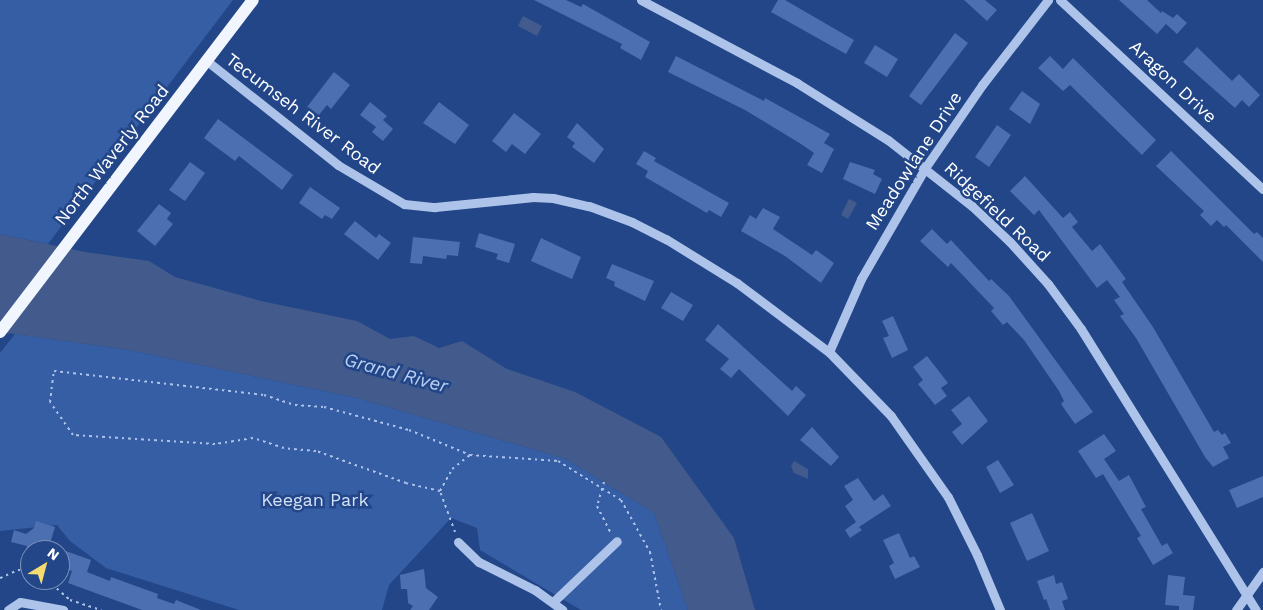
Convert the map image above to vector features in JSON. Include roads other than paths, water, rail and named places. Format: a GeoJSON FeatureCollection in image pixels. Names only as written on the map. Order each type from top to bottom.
{"type":"FeatureCollection","features":[{"type":"Feature","properties":{"kind":"main road","name":"North Waverly Road"},"geometry":{"type":"LineString","coordinates":[[0,332],[253,0]]}},
{"type":"Feature","properties":{"kind":"street","name":"Ridgefield Road"},"geometry":{"type":"LineString","coordinates":[[641,0],[831,103],[926,168],[997,230],[1048,284],[1118,384],[1256,610]]}},
{"type":"Feature","properties":{"kind":"street","name":"Meadowlane Drive"},"geometry":{"type":"LineString","coordinates":[[829,352],[861,279],[926,168],[982,85],[1048,0]]}},
{"type":"Feature","properties":{"kind":"street","name":"Aragon Drive"},"geometry":{"type":"LineString","coordinates":[[1060,0],[1263,189]]}},
{"type":"Feature","properties":{"kind":"street","name":"Tecumseh River Road"},"geometry":{"type":"LineString","coordinates":[[207,61],[315,148],[392,199],[404,204],[435,207],[554,198],[608,212],[666,239],[736,283],[829,352],[891,416],[931,470],[977,554],[1000,610]]}},
{"type":"Feature","properties":{"kind":"street"},"geometry":{"type":"LineString","coordinates":[[553,602],[616,541]]}},
{"type":"Feature","properties":{"kind":"street"},"geometry":{"type":"LineString","coordinates":[[458,542],[479,562],[553,602],[563,610]]}},
{"type":"Feature","properties":{"kind":"street"},"geometry":{"type":"LineString","coordinates":[[1236,610],[1263,572]]}},
{"type":"Feature","properties":{"kind":"street"},"geometry":{"type":"LineString","coordinates":[[8,610],[20,602],[63,610]]}},
{"type":"Feature","properties":{"kind":"water"},"geometry":{"type":"Polygon","coordinates":[[[523,16],[542,26],[537,36],[518,26],[523,16]]]}},
{"type":"Feature","properties":{"kind":"water"},"geometry":{"type":"Polygon","coordinates":[[[849,199],[857,203],[848,219],[841,215],[849,199]]]}},
{"type":"Feature","properties":{"kind":"water","name":"Grand River"},"geometry":{"type":"Polygon","coordinates":[[[0,234],[85,252],[149,261],[175,277],[261,301],[357,321],[390,339],[414,336],[439,348],[462,341],[507,369],[575,392],[661,437],[734,538],[755,610],[688,610],[654,513],[566,459],[357,398],[129,350],[0,332],[0,234]]]}},
{"type":"Feature","properties":{"kind":"water"},"geometry":{"type":"Polygon","coordinates":[[[794,461],[808,469],[808,479],[794,473],[791,466],[794,461]]]}},
{"type":"Feature","properties":{"kind":"park label","name":"Keegan Park"},"geometry":{"type":"Point","coordinates":[315,500]}}]}
